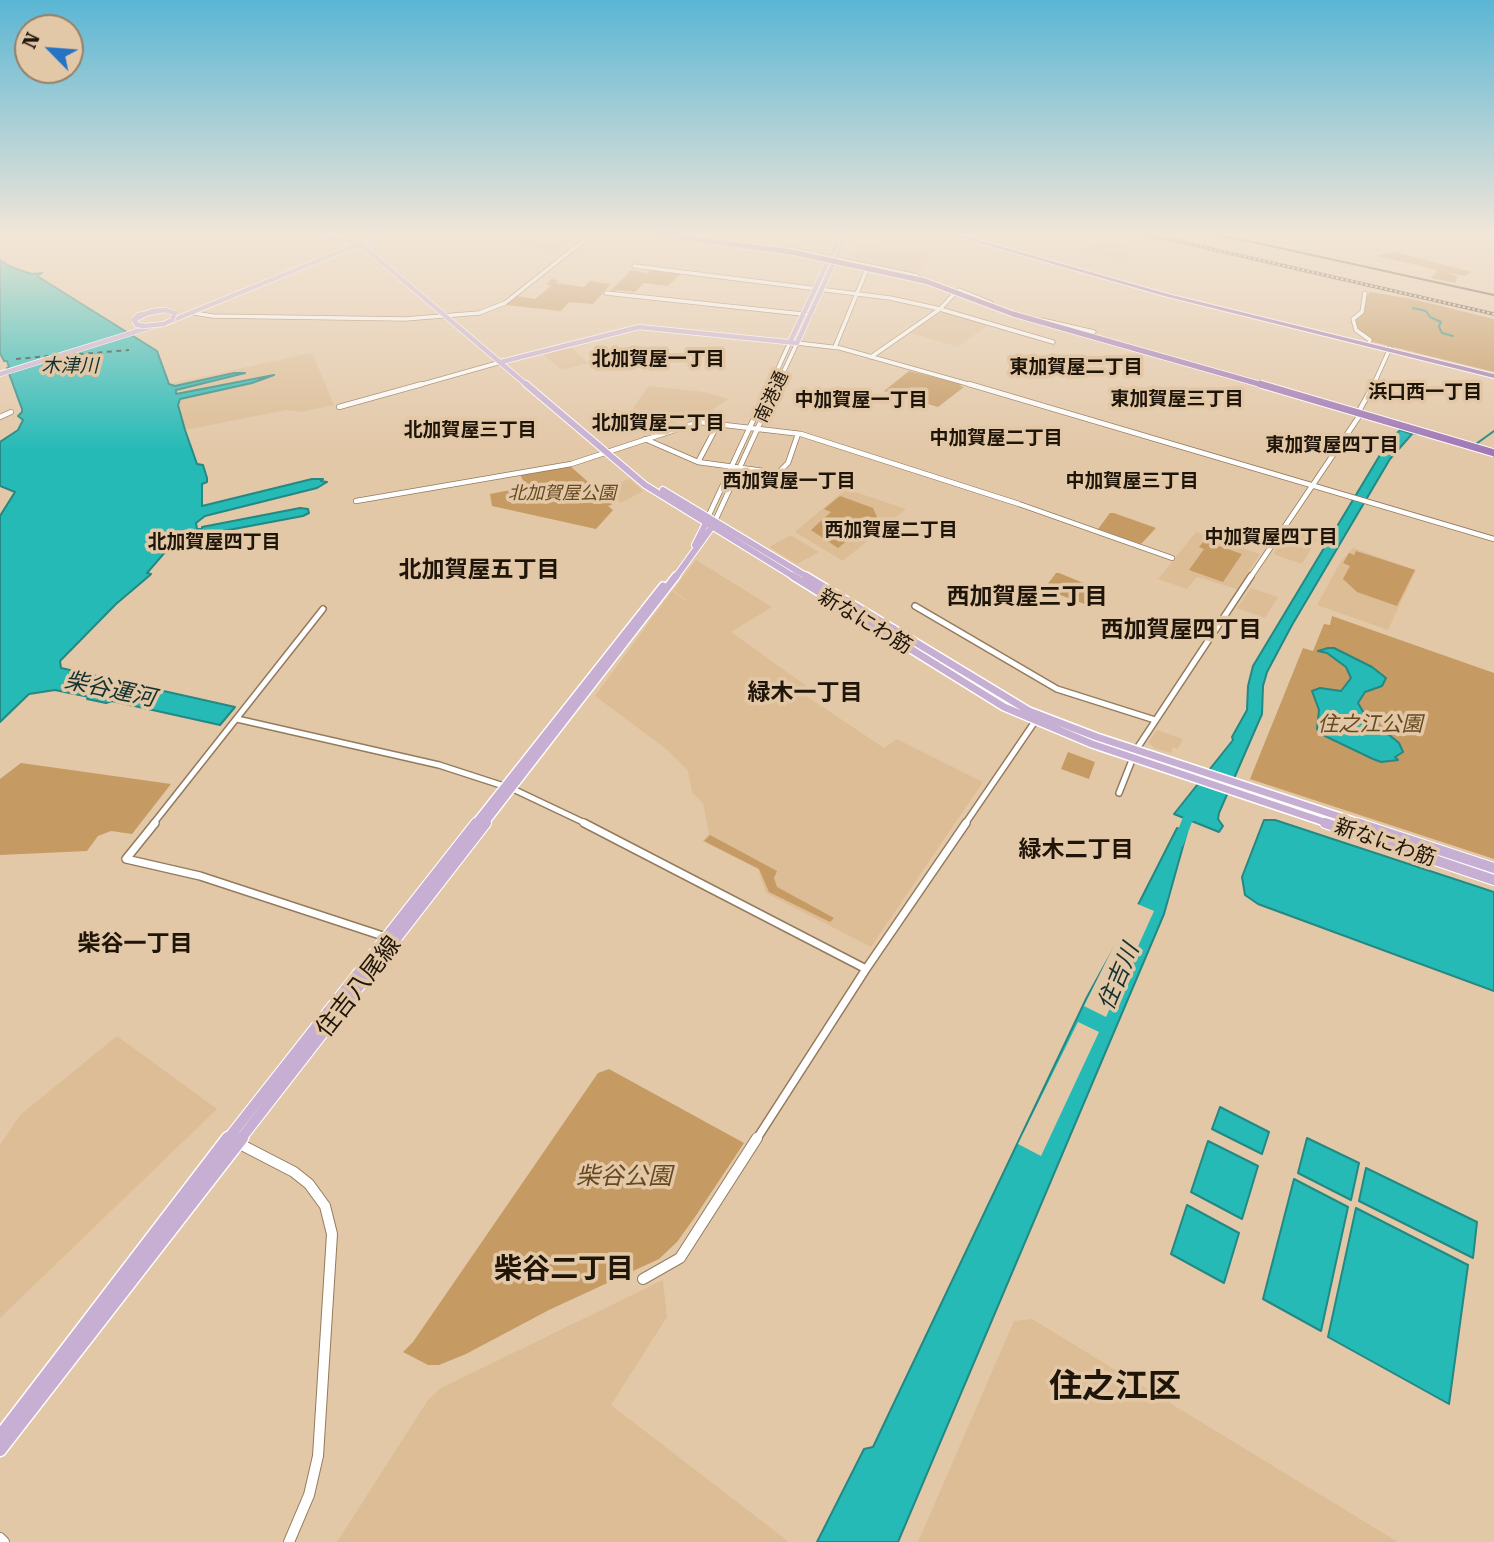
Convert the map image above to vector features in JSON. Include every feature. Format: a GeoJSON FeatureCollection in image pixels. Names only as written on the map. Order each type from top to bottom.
{"type":"FeatureCollection","features":[{"type":"Feature","properties":{"kind":"highway"},"geometry":{"type":"LineString","coordinates":[[992,306],[1494,452]]}},
{"type":"Feature","properties":{"kind":"highway"},"geometry":{"type":"LineString","coordinates":[[999,306],[1494,452]]}},
{"type":"Feature","properties":{"kind":"highway"},"geometry":{"type":"LineString","coordinates":[[1211,306],[1369,344]]}},
{"type":"Feature","properties":{"kind":"highway"},"geometry":{"type":"LineString","coordinates":[[1218,306],[1494,375]]}},
{"type":"Feature","properties":{"kind":"main road"},"geometry":{"type":"LineString","coordinates":[[0,374],[165,323],[211,306]]}},
{"type":"Feature","properties":{"kind":"main road","name":"新なにわ筋"},"geometry":{"type":"LineString","coordinates":[[437,306],[610,451],[645,485],[1004,707],[1193,774],[1494,868]]}},
{"type":"Feature","properties":{"kind":"main road","name":"南港通"},"geometry":{"type":"LineString","coordinates":[[790,342],[807,306]]}},
{"type":"Feature","properties":{"kind":"main road","name":"南港通"},"geometry":{"type":"LineString","coordinates":[[797,343],[815,306]]}},
{"type":"Feature","properties":{"kind":"main road"},"geometry":{"type":"LineString","coordinates":[[165,310],[175,313],[165,323],[148,326],[136,324],[135,318],[146,312],[165,310]]}},
{"type":"Feature","properties":{"kind":"main road"},"geometry":{"type":"LineString","coordinates":[[504,362],[639,327],[797,343]]}},
{"type":"Feature","properties":{"kind":"main road","name":"住吉八尾線"},"geometry":{"type":"LineString","coordinates":[[0,1436],[82,1336],[509,788],[710,523]]}},
{"type":"Feature","properties":{"kind":"main road","name":"住吉八尾線"},"geometry":{"type":"LineString","coordinates":[[233,1141],[386,937],[509,788]]}},
{"type":"Feature","properties":{"kind":"main road","name":"新なにわ筋"},"geometry":{"type":"LineString","coordinates":[[1236,788],[1494,880]]}},
{"type":"Feature","properties":{"kind":"main road","name":"住吉八尾線"},"geometry":{"type":"LineString","coordinates":[[0,1450],[82,1336]]}},
{"type":"Feature","properties":{"kind":"street"},"geometry":{"type":"LineString","coordinates":[[194,313],[354,319],[449,316],[479,313],[502,306]]}},
{"type":"Feature","properties":{"kind":"street"},"geometry":{"type":"LineString","coordinates":[[728,306],[811,315]]}},
{"type":"Feature","properties":{"kind":"street"},"geometry":{"type":"LineString","coordinates":[[835,347],[852,306]]}},
{"type":"Feature","properties":{"kind":"street"},"geometry":{"type":"LineString","coordinates":[[924,306],[1053,342]]}},
{"type":"Feature","properties":{"kind":"street"},"geometry":{"type":"LineString","coordinates":[[871,357],[943,306]]}},
{"type":"Feature","properties":{"kind":"street"},"geometry":{"type":"LineString","coordinates":[[996,306],[1094,332]]}},
{"type":"Feature","properties":{"kind":"street"},"geometry":{"type":"LineString","coordinates":[[1363,306],[1363,312],[1353,319],[1356,330],[1369,338],[1369,344]]}},
{"type":"Feature","properties":{"kind":"street","name":"南港通"},"geometry":{"type":"LineString","coordinates":[[710,523],[731,467],[790,342]]}},
{"type":"Feature","properties":{"kind":"street"},"geometry":{"type":"LineString","coordinates":[[797,343],[835,347],[871,357],[1494,539]]}},
{"type":"Feature","properties":{"kind":"street","name":"南港通"},"geometry":{"type":"LineString","coordinates":[[710,523],[740,468],[797,343]]}},
{"type":"Feature","properties":{"kind":"street"},"geometry":{"type":"LineString","coordinates":[[1119,793],[1135,754],[1155,720],[1360,415],[1359,411],[1389,349]]}},
{"type":"Feature","properties":{"kind":"street"},"geometry":{"type":"LineString","coordinates":[[339,407],[504,362]]}},
{"type":"Feature","properties":{"kind":"street"},"geometry":{"type":"LineString","coordinates":[[0,417],[11,412]]}},
{"type":"Feature","properties":{"kind":"street"},"geometry":{"type":"LineString","coordinates":[[356,501],[571,464],[699,422],[798,434],[1019,504],[1171,558]]}},
{"type":"Feature","properties":{"kind":"street"},"geometry":{"type":"LineString","coordinates":[[698,462],[718,424]]}},
{"type":"Feature","properties":{"kind":"street"},"geometry":{"type":"LineString","coordinates":[[645,439],[698,462],[778,473],[788,463],[798,434]]}},
{"type":"Feature","properties":{"kind":"street"},"geometry":{"type":"LineString","coordinates":[[915,606],[1057,689],[1155,720]]}},
{"type":"Feature","properties":{"kind":"street"},"geometry":{"type":"LineString","coordinates":[[323,609],[126,859],[200,876],[386,937]]}},
{"type":"Feature","properties":{"kind":"street"},"geometry":{"type":"LineString","coordinates":[[643,1279],[680,1258],[866,970],[1037,718]]}},
{"type":"Feature","properties":{"kind":"street"},"geometry":{"type":"LineString","coordinates":[[237,719],[439,765],[509,788],[544,802],[866,970]]}},
{"type":"Feature","properties":{"kind":"street"},"geometry":{"type":"LineString","coordinates":[[233,1141],[304,1180],[322,1200],[330,1219],[333,1249],[320,1440],[309,1495],[289,1542]]}},
{"type":"Feature","properties":{"kind":"street"},"geometry":{"type":"LineString","coordinates":[[0,1538],[4,1542]]}},
{"type":"Feature","properties":{"kind":"shaded area"},"geometry":{"type":"Polygon","coordinates":[[[941,311],[987,326],[958,347],[910,333],[941,311]]]}},
{"type":"Feature","properties":{"kind":"shaded area"},"geometry":{"type":"Polygon","coordinates":[[[564,347],[572,348],[588,363],[562,370],[541,353],[564,347]]]}},
{"type":"Feature","properties":{"kind":"shaded area"},"geometry":{"type":"Polygon","coordinates":[[[312,353],[334,405],[301,412],[287,410],[185,430],[173,383],[312,353]]]}},
{"type":"Feature","properties":{"kind":"shaded area"},"geometry":{"type":"Polygon","coordinates":[[[648,386],[704,392],[729,399],[697,420],[690,422],[685,419],[671,424],[657,412],[633,409],[648,386]]]}},
{"type":"Feature","properties":{"kind":"shaded area"},"geometry":{"type":"Polygon","coordinates":[[[630,479],[643,491],[621,503],[607,493],[613,490],[609,486],[630,479]]]}},
{"type":"Feature","properties":{"kind":"shaded area"},"geometry":{"type":"Polygon","coordinates":[[[846,489],[906,509],[843,561],[795,532],[846,489]]]}},
{"type":"Feature","properties":{"kind":"shaded area"},"geometry":{"type":"Polygon","coordinates":[[[1289,530],[1317,539],[1302,564],[1273,554],[1289,530]]]}},
{"type":"Feature","properties":{"kind":"shaded area"},"geometry":{"type":"Polygon","coordinates":[[[1196,532],[1260,554],[1237,589],[1197,577],[1187,589],[1158,579],[1196,532]]]}},
{"type":"Feature","properties":{"kind":"shaded area"},"geometry":{"type":"Polygon","coordinates":[[[789,536],[819,552],[797,564],[769,547],[789,536]]]}},
{"type":"Feature","properties":{"kind":"shaded area"},"geometry":{"type":"Polygon","coordinates":[[[1353,548],[1416,570],[1388,630],[1317,605],[1341,561],[1353,548]]]}},
{"type":"Feature","properties":{"kind":"shaded area"},"geometry":{"type":"Polygon","coordinates":[[[696,560],[772,607],[731,632],[812,690],[805,695],[884,748],[897,739],[983,782],[871,947],[766,893],[758,869],[702,841],[709,834],[703,803],[692,793],[688,771],[666,749],[595,696],[672,591],[696,607],[673,590],[696,560]]]}},
{"type":"Feature","properties":{"kind":"shaded area"},"geometry":{"type":"Polygon","coordinates":[[[1251,588],[1278,597],[1265,618],[1237,608],[1251,588]]]}},
{"type":"Feature","properties":{"kind":"shaded area"},"geometry":{"type":"Polygon","coordinates":[[[1157,730],[1183,739],[1178,749],[1173,747],[1171,753],[1154,748],[1149,742],[1157,730]]]}},
{"type":"Feature","properties":{"kind":"shaded area"},"geometry":{"type":"Polygon","coordinates":[[[117,1036],[217,1109],[0,1318],[0,1145],[20,1115],[117,1036]]]}},
{"type":"Feature","properties":{"kind":"shaded area"},"geometry":{"type":"Polygon","coordinates":[[[663,1280],[667,1317],[611,1405],[789,1542],[337,1542],[428,1400],[441,1388],[663,1280]]]}},
{"type":"Feature","properties":{"kind":"shaded area"},"geometry":{"type":"Polygon","coordinates":[[[1032,1319],[1398,1542],[918,1542],[1014,1321],[1032,1319]]]}},
{"type":"Feature","properties":{"kind":"green space"},"geometry":{"type":"Polygon","coordinates":[[[515,306],[565,306],[561,311],[515,306]]]}},
{"type":"Feature","properties":{"kind":"green space"},"geometry":{"type":"Polygon","coordinates":[[[1363,306],[1441,306],[1494,319],[1494,372],[1373,342],[1358,330],[1354,319],[1364,312],[1363,306]]]}},
{"type":"Feature","properties":{"kind":"green space"},"geometry":{"type":"Polygon","coordinates":[[[909,371],[962,384],[960,386],[964,387],[938,407],[884,391],[909,371]]]}},
{"type":"Feature","properties":{"kind":"green space","name":"北加賀屋公園"},"geometry":{"type":"Polygon","coordinates":[[[569,465],[613,504],[608,506],[613,510],[596,529],[492,506],[490,494],[526,487],[520,474],[569,465]]]}},
{"type":"Feature","properties":{"kind":"green space"},"geometry":{"type":"Polygon","coordinates":[[[840,496],[873,508],[877,517],[838,548],[811,530],[831,512],[824,509],[840,496]]]}},
{"type":"Feature","properties":{"kind":"green space"},"geometry":{"type":"Polygon","coordinates":[[[1110,513],[1156,528],[1141,544],[1098,529],[1110,513]]]}},
{"type":"Feature","properties":{"kind":"green space"},"geometry":{"type":"Polygon","coordinates":[[[1204,541],[1242,554],[1223,582],[1189,570],[1204,549],[1199,547],[1204,541]]]}},
{"type":"Feature","properties":{"kind":"green space"},"geometry":{"type":"Polygon","coordinates":[[[1356,551],[1415,570],[1397,606],[1357,592],[1343,579],[1350,566],[1343,563],[1349,553],[1354,555],[1356,551]]]}},
{"type":"Feature","properties":{"kind":"green space"},"geometry":{"type":"Polygon","coordinates":[[[1056,573],[1103,591],[1090,606],[1044,589],[1056,573]]]}},
{"type":"Feature","properties":{"kind":"green space","name":"住之江公園"},"geometry":{"type":"Polygon","coordinates":[[[1332,616],[1494,673],[1494,859],[1250,779],[1303,648],[1313,651],[1324,624],[1330,625],[1332,616]]]}},
{"type":"Feature","properties":{"kind":"green space"},"geometry":{"type":"Polygon","coordinates":[[[1068,752],[1095,762],[1089,779],[1061,769],[1068,752]]]}},
{"type":"Feature","properties":{"kind":"green space"},"geometry":{"type":"Polygon","coordinates":[[[21,763],[171,784],[132,834],[111,831],[98,836],[87,851],[0,855],[0,779],[21,763]]]}},
{"type":"Feature","properties":{"kind":"green space"},"geometry":{"type":"Polygon","coordinates":[[[710,835],[777,871],[774,878],[777,887],[834,918],[830,922],[769,892],[759,869],[704,841],[710,835]]]}},
{"type":"Feature","properties":{"kind":"green space","name":"柴谷公園"},"geometry":{"type":"Polygon","coordinates":[[[609,1069],[744,1143],[677,1242],[659,1259],[439,1365],[428,1365],[403,1352],[413,1342],[598,1073],[609,1069]]]}},
{"type":"Feature","properties":{"kind":"water"},"geometry":{"type":"Polygon","coordinates":[[[0,306],[85,306],[157,351],[169,384],[175,386],[245,373],[176,390],[176,394],[274,375],[252,383],[180,399],[178,405],[185,430],[197,464],[203,465],[207,478],[207,482],[202,484],[202,506],[312,479],[323,479],[321,481],[327,482],[317,488],[205,516],[196,523],[197,529],[202,532],[202,527],[300,508],[308,509],[309,513],[202,535],[198,541],[176,545],[166,551],[147,573],[151,574],[116,604],[60,661],[61,668],[235,707],[220,725],[112,701],[106,703],[87,699],[89,697],[55,690],[29,694],[0,722],[0,516],[15,492],[0,486],[0,442],[18,430],[23,420],[18,416],[22,409],[7,361],[4,361],[0,353],[0,306]]]}},
{"type":"Feature","properties":{"kind":"water"},"geometry":{"type":"Polygon","coordinates":[[[1400,430],[1412,434],[1390,459],[1267,672],[1263,686],[1262,714],[1219,813],[1218,819],[1223,826],[1219,832],[1174,814],[1233,740],[1232,737],[1247,710],[1248,686],[1253,666],[1386,445],[1400,430]]]}},
{"type":"Feature","properties":{"kind":"water"},"geometry":{"type":"Polygon","coordinates":[[[1334,648],[1372,667],[1386,678],[1382,686],[1365,692],[1358,703],[1365,715],[1399,743],[1403,752],[1395,757],[1398,760],[1381,762],[1373,759],[1325,736],[1317,729],[1319,710],[1312,691],[1320,688],[1341,691],[1351,678],[1346,667],[1327,653],[1318,651],[1334,648]]]}},
{"type":"Feature","properties":{"kind":"water"},"geometry":{"type":"Polygon","coordinates":[[[1264,820],[1275,820],[1494,892],[1494,991],[1258,904],[1245,895],[1242,877],[1264,820]]]}},
{"type":"Feature","properties":{"kind":"water"},"geometry":{"type":"Polygon","coordinates":[[[1177,828],[1187,832],[1164,914],[898,1542],[817,1542],[864,1449],[873,1447],[1087,997],[1177,828]]]}},
{"type":"Feature","properties":{"kind":"water"},"geometry":{"type":"Polygon","coordinates":[[[1220,1107],[1269,1132],[1262,1154],[1212,1129],[1220,1107]]]}},
{"type":"Feature","properties":{"kind":"water"},"geometry":{"type":"Polygon","coordinates":[[[1307,1138],[1359,1163],[1351,1200],[1298,1173],[1307,1138]]]}},
{"type":"Feature","properties":{"kind":"water"},"geometry":{"type":"Polygon","coordinates":[[[1208,1141],[1258,1166],[1242,1219],[1191,1192],[1208,1141]]]}},
{"type":"Feature","properties":{"kind":"water"},"geometry":{"type":"Polygon","coordinates":[[[1366,1168],[1477,1222],[1473,1258],[1359,1201],[1366,1168]]]}},
{"type":"Feature","properties":{"kind":"water"},"geometry":{"type":"Polygon","coordinates":[[[1294,1179],[1348,1207],[1321,1331],[1263,1299],[1294,1179]]]}},
{"type":"Feature","properties":{"kind":"water"},"geometry":{"type":"Polygon","coordinates":[[[1187,1205],[1239,1233],[1224,1283],[1171,1254],[1187,1205]]]}},
{"type":"Feature","properties":{"kind":"water"},"geometry":{"type":"Polygon","coordinates":[[[1356,1208],[1468,1265],[1449,1404],[1328,1337],[1356,1208]]]}},
{"type":"Feature","properties":{"kind":"pier"},"geometry":{"type":"Polygon","coordinates":[[[1135,903],[1154,911],[1106,1017],[1084,1006],[1135,903]]]}},
{"type":"Feature","properties":{"kind":"pier"},"geometry":{"type":"Polygon","coordinates":[[[1078,1022],[1099,1032],[1041,1156],[1018,1144],[1078,1022]]]}},
{"type":"Feature","properties":{"kind":"waterway"},"geometry":{"type":"LineString","coordinates":[[1413,308],[1426,311],[1430,317],[1441,322],[1439,326]]}},
{"type":"Feature","properties":{"kind":"waterway"},"geometry":{"type":"LineString","coordinates":[[1439,327],[1442,333],[1453,336]]}},
{"type":"Feature","properties":{"kind":"waterway"},"geometry":{"type":"LineString","coordinates":[[1476,444],[1494,431]]}},
{"type":"Feature","properties":{"kind":"waterway"},"geometry":{"type":"LineString","coordinates":[[1406,432],[1418,434]]}},
{"type":"Feature","properties":{"kind":"waterway","name":"住吉川"},"geometry":{"type":"LineString","coordinates":[[1179,843],[1187,820],[1196,813]]}},
{"type":"Feature","properties":{"kind":"ferry route"},"geometry":{"type":"LineString","coordinates":[[69,355],[129,350]]}},
{"type":"Feature","properties":{"kind":"ferry route"},"geometry":{"type":"LineString","coordinates":[[16,359],[49,356]]}},
{"type":"Feature","properties":{"kind":"railway"},"geometry":{"type":"LineString","coordinates":[[1459,306],[1494,314]]}},
{"type":"Feature","properties":{"kind":"district","name":"北加賀屋一丁目"},"geometry":{"type":"Point","coordinates":[658,359]}},
{"type":"Feature","properties":{"kind":"district","name":"東加賀屋二丁目"},"geometry":{"type":"Point","coordinates":[1076,367]}},
{"type":"Feature","properties":{"kind":"district","name":"浜口西一丁目"},"geometry":{"type":"Point","coordinates":[1425,392]}},
{"type":"Feature","properties":{"kind":"district","name":"東加賀屋三丁目"},"geometry":{"type":"Point","coordinates":[1177,399]}},
{"type":"Feature","properties":{"kind":"district","name":"中加賀屋一丁目"},"geometry":{"type":"Point","coordinates":[861,400]}},
{"type":"Feature","properties":{"kind":"district","name":"北加賀屋二丁目"},"geometry":{"type":"Point","coordinates":[658,423]}},
{"type":"Feature","properties":{"kind":"district","name":"北加賀屋三丁目"},"geometry":{"type":"Point","coordinates":[470,430]}},
{"type":"Feature","properties":{"kind":"district","name":"中加賀屋二丁目"},"geometry":{"type":"Point","coordinates":[996,438]}},
{"type":"Feature","properties":{"kind":"district","name":"東加賀屋四丁目"},"geometry":{"type":"Point","coordinates":[1332,445]}},
{"type":"Feature","properties":{"kind":"district","name":"西加賀屋一丁目"},"geometry":{"type":"Point","coordinates":[789,481]}},
{"type":"Feature","properties":{"kind":"district","name":"中加賀屋三丁目"},"geometry":{"type":"Point","coordinates":[1132,481]}},
{"type":"Feature","properties":{"kind":"district","name":"西加賀屋二丁目"},"geometry":{"type":"Point","coordinates":[891,530]}},
{"type":"Feature","properties":{"kind":"district","name":"中加賀屋四丁目"},"geometry":{"type":"Point","coordinates":[1271,537]}},
{"type":"Feature","properties":{"kind":"district","name":"北加賀屋四丁目"},"geometry":{"type":"Point","coordinates":[214,542]}},
{"type":"Feature","properties":{"kind":"district","name":"北加賀屋五丁目"},"geometry":{"type":"Point","coordinates":[479,570]}},
{"type":"Feature","properties":{"kind":"district","name":"西加賀屋三丁目"},"geometry":{"type":"Point","coordinates":[1027,597]}},
{"type":"Feature","properties":{"kind":"district","name":"西加賀屋四丁目"},"geometry":{"type":"Point","coordinates":[1181,630]}},
{"type":"Feature","properties":{"kind":"district","name":"緑木一丁目"},"geometry":{"type":"Point","coordinates":[805,693]}},
{"type":"Feature","properties":{"kind":"district","name":"緑木二丁目"},"geometry":{"type":"Point","coordinates":[1076,850]}},
{"type":"Feature","properties":{"kind":"district","name":"柴谷一丁目"},"geometry":{"type":"Point","coordinates":[135,944]}},
{"type":"Feature","properties":{"kind":"district","name":"柴谷二丁目"},"geometry":{"type":"Point","coordinates":[564,1270]}},
{"type":"Feature","properties":{"kind":"district","name":"住之江区"},"geometry":{"type":"Point","coordinates":[1115,1387]}},
{"type":"Feature","properties":{"kind":"water label","name":"木津川"},"geometry":{"type":"Point","coordinates":[70,366]}},
{"type":"Feature","properties":{"kind":"water label","name":"柴谷運河"},"geometry":{"type":"Point","coordinates":[110,690]}}]}
